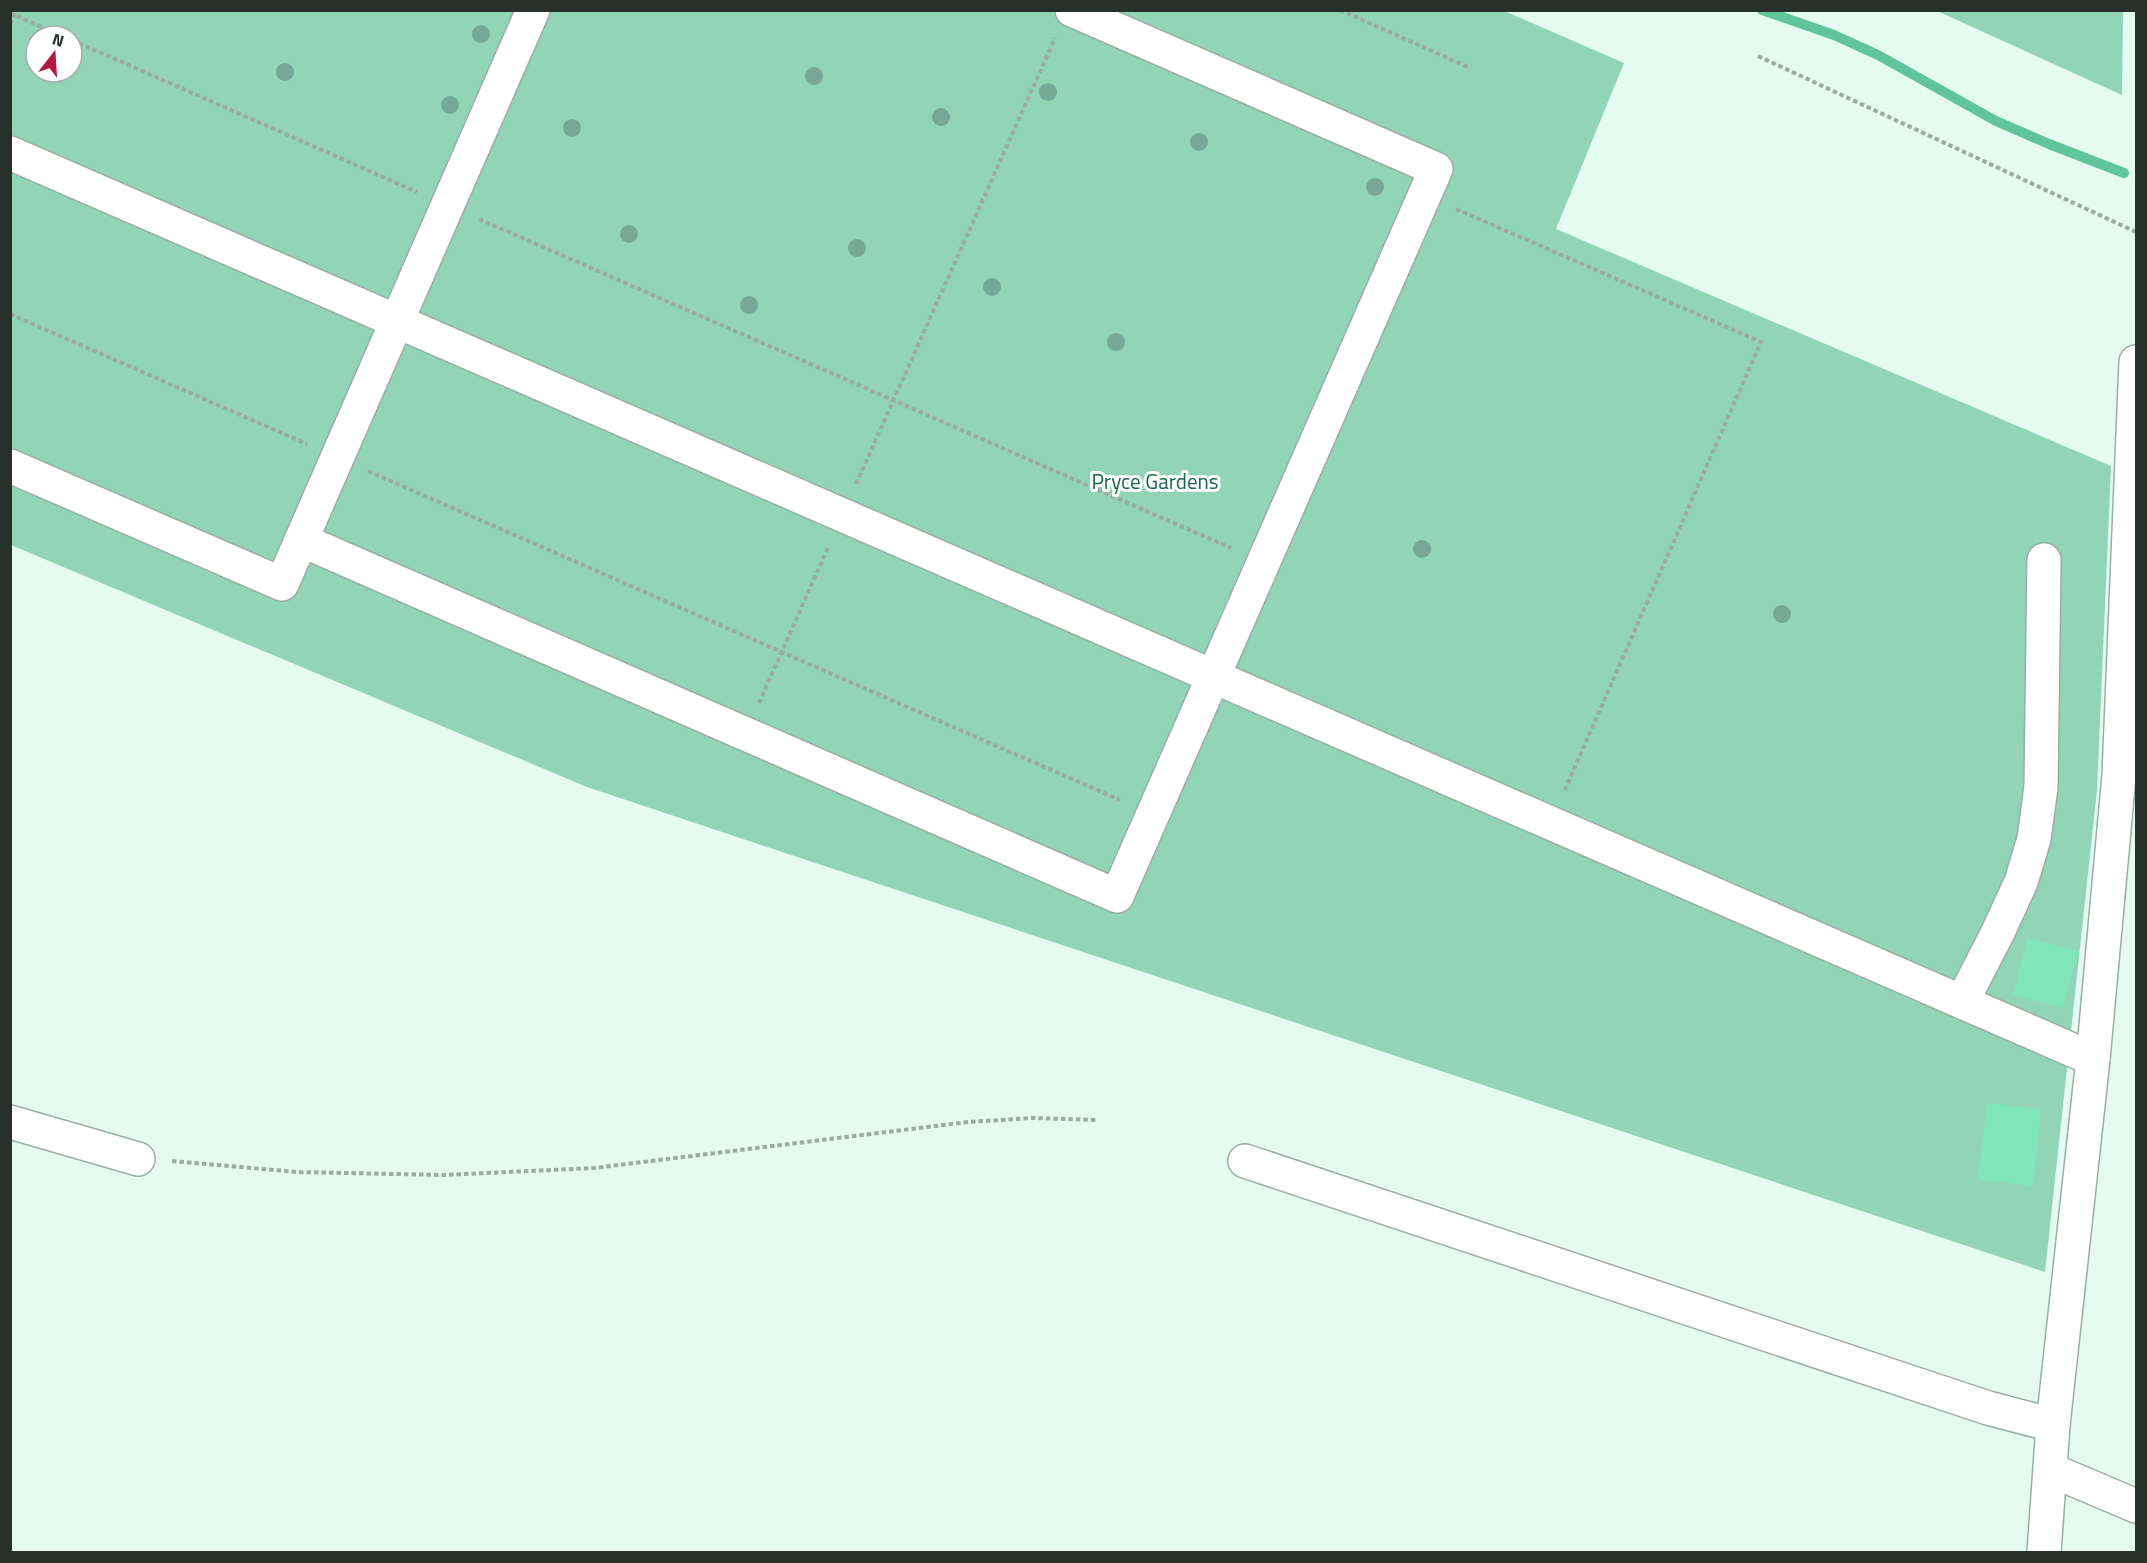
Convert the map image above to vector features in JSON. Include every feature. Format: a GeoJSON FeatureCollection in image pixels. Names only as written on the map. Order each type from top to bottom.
{"type":"FeatureCollection","features":[{"type":"Feature","properties":{"kind":"street"},"geometry":{"type":"LineString","coordinates":[[10,466],[282,584],[533,10]]}},
{"type":"Feature","properties":{"kind":"street"},"geometry":{"type":"LineString","coordinates":[[301,540],[1117,896],[1437,169],[1065,21]]}},
{"type":"Feature","properties":{"kind":"street"},"geometry":{"type":"LineString","coordinates":[[10,153],[2093,1059]]}},
{"type":"Feature","properties":{"kind":"street"},"geometry":{"type":"LineString","coordinates":[[2044,1552],[2053,1425],[2093,1059],[2119,774],[2136,362]]}},
{"type":"Feature","properties":{"kind":"street"},"geometry":{"type":"LineString","coordinates":[[1962,1002],[2021,882],[2034,839],[2042,786],[2044,560]]}},
{"type":"Feature","properties":{"kind":"street"},"geometry":{"type":"LineString","coordinates":[[10,1122],[138,1158]]}},
{"type":"Feature","properties":{"kind":"street"},"geometry":{"type":"LineString","coordinates":[[1245,1161],[1988,1408],[2053,1425]]}},
{"type":"Feature","properties":{"kind":"street"},"geometry":{"type":"LineString","coordinates":[[2051,1470],[2136,1506]]}},
{"type":"Feature","properties":{"kind":"path"},"geometry":{"type":"LineString","coordinates":[[1340,10],[1470,68]]}},
{"type":"Feature","properties":{"kind":"path"},"geometry":{"type":"LineString","coordinates":[[10,24],[14,13],[37,24]]}},
{"type":"Feature","properties":{"kind":"path"},"geometry":{"type":"LineString","coordinates":[[745,734],[1065,21]]}},
{"type":"Feature","properties":{"kind":"path"},"geometry":{"type":"LineString","coordinates":[[84,45],[1264,562]]}},
{"type":"Feature","properties":{"kind":"path"},"geometry":{"type":"LineString","coordinates":[[1758,56],[2136,232]]}},
{"type":"Feature","properties":{"kind":"path"},"geometry":{"type":"LineString","coordinates":[[1425,196],[1761,342],[1550,822]]}},
{"type":"Feature","properties":{"kind":"path"},"geometry":{"type":"LineString","coordinates":[[10,314],[1153,814]]}},
{"type":"Feature","properties":{"kind":"path"},"geometry":{"type":"LineString","coordinates":[[138,1158],[297,1172],[455,1174],[594,1168],[968,1122],[1033,1118],[1098,1120]]}},
{"type":"Feature","properties":{"kind":"green space","name":"Pryce Gardens"},"geometry":{"type":"Polygon","coordinates":[[[1502,10],[1624,63],[1556,229],[2111,466],[2097,790],[2045,1272],[587,787],[11,545],[10,11],[1502,10]]]}},
{"type":"Feature","properties":{"kind":"green space"},"geometry":{"type":"Polygon","coordinates":[[[1937,11],[2123,11],[2122,95],[1937,11]]]}},
{"type":"Feature","properties":{"kind":"building"},"geometry":{"type":"Polygon","coordinates":[[[2028,938],[2078,951],[2063,1008],[2013,995],[2028,938]]]}},
{"type":"Feature","properties":{"kind":"building"},"geometry":{"type":"Polygon","coordinates":[[[1987,1103],[2041,1109],[2033,1186],[1978,1180],[1987,1103]]]}},
{"type":"Feature","properties":{"kind":"waterway"},"geometry":{"type":"LineString","coordinates":[[1762,10],[1834,35],[1878,55],[1996,121],[2124,173]]}}]}
